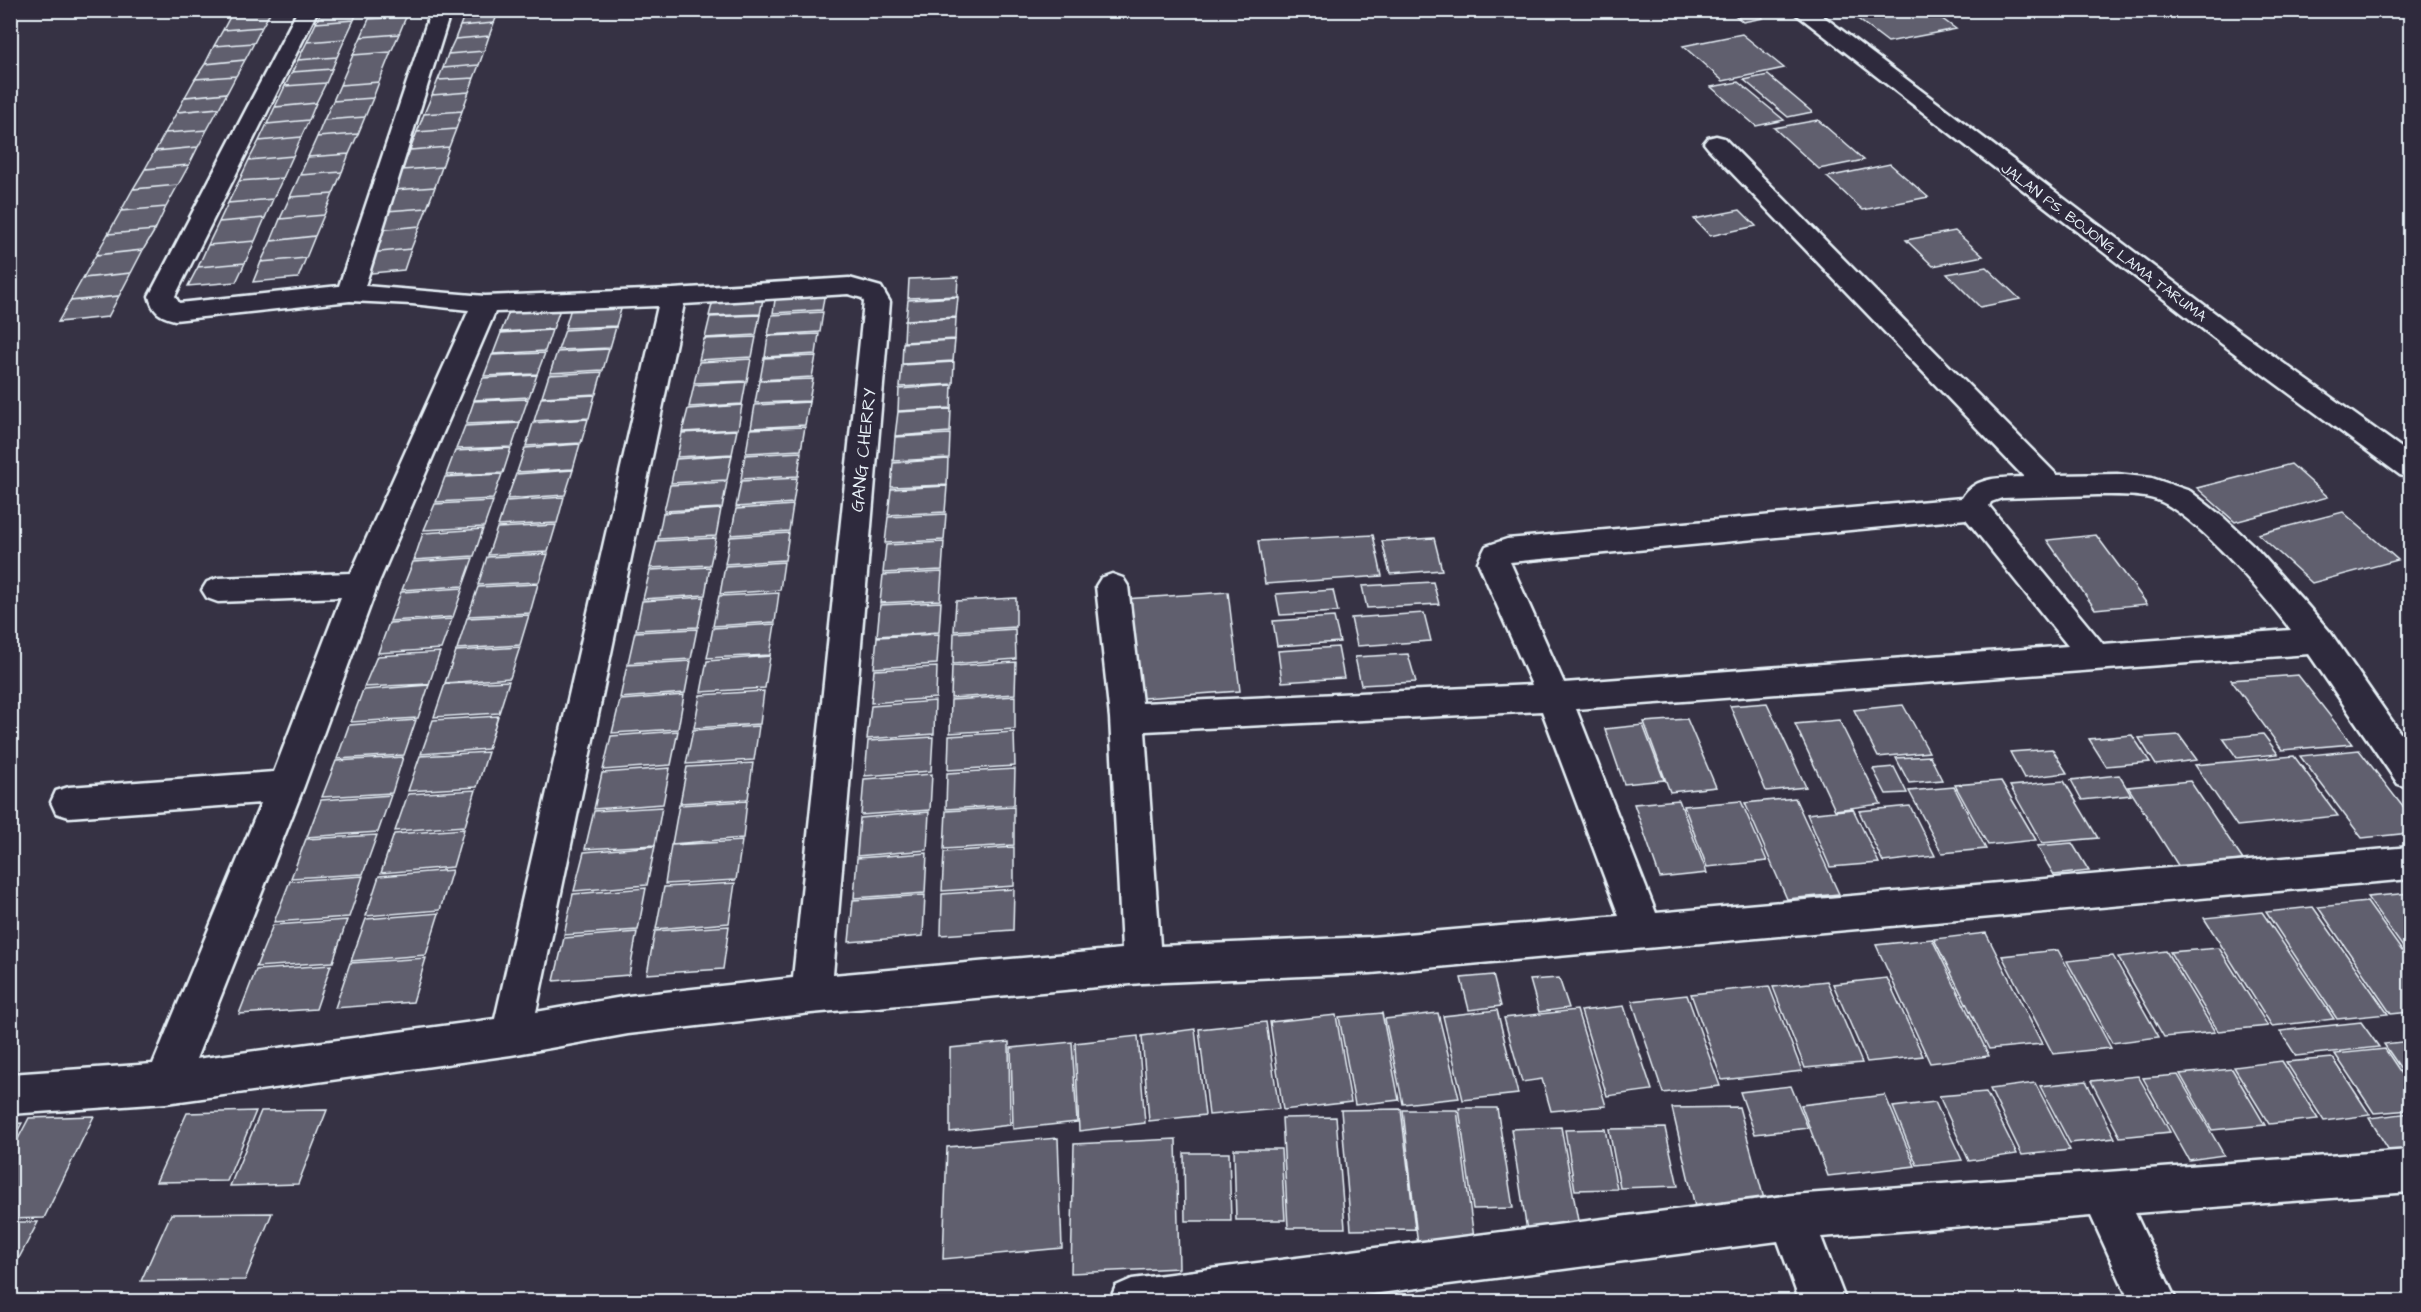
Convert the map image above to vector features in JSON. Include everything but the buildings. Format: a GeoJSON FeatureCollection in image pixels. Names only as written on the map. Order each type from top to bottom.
{"type":"FeatureCollection","features":[{"type":"Feature","properties":{"kind":"street","name":"GANG CHERRY"},"geometry":{"type":"LineString","coordinates":[[308,10],[162,296],[165,307],[175,312],[350,293],[412,296],[485,304],[673,297],[849,286],[872,293],[877,302],[811,995]]}},
{"type":"Feature","properties":{"kind":"street"},"geometry":{"type":"LineString","coordinates":[[350,293],[441,10]]}},
{"type":"Feature","properties":{"kind":"street","name":"JALAN PS. BOJONG LAMA TARUMA"},"geometry":{"type":"LineString","coordinates":[[1801,10],[2231,338],[2410,468]]}},
{"type":"Feature","properties":{"kind":"street"},"geometry":{"type":"LineString","coordinates":[[1716,143],[2050,486]]}},
{"type":"Feature","properties":{"kind":"street"},"geometry":{"type":"LineString","coordinates":[[511,1036],[673,297]]}},
{"type":"Feature","properties":{"kind":"street"},"geometry":{"type":"LineString","coordinates":[[166,1083],[286,786],[362,584],[485,304]]}},
{"type":"Feature","properties":{"kind":"street"},"geometry":{"type":"LineString","coordinates":[[2094,657],[1974,508],[1975,498],[1984,490],[2050,486],[2140,486],[2164,491],[2184,499],[2236,545],[2278,590],[2318,641],[2410,774]]}},
{"type":"Feature","properties":{"kind":"street"},"geometry":{"type":"LineString","coordinates":[[1644,932],[1554,697],[1494,562],[1497,554],[1507,550],[1974,508]]}},
{"type":"Feature","properties":{"kind":"street"},"geometry":{"type":"LineString","coordinates":[[218,591],[362,584]]}},
{"type":"Feature","properties":{"kind":"street"},"geometry":{"type":"LineString","coordinates":[[1112,586],[1127,718],[1142,965]]}},
{"type":"Feature","properties":{"kind":"street"},"geometry":{"type":"LineString","coordinates":[[1127,718],[1554,697],[2318,641]]}},
{"type":"Feature","properties":{"kind":"street"},"geometry":{"type":"LineString","coordinates":[[69,802],[286,786]]}},
{"type":"Feature","properties":{"kind":"street"},"geometry":{"type":"LineString","coordinates":[[10,1094],[166,1083],[511,1036],[628,1015],[811,995],[1142,965],[1371,955],[2410,863]]}},
{"type":"Feature","properties":{"kind":"street"},"geometry":{"type":"LineString","coordinates":[[1132,1302],[1792,1217],[2410,1171]]}},
{"type":"Feature","properties":{"kind":"street"},"geometry":{"type":"LineString","coordinates":[[2104,1195],[2154,1302]]}},
{"type":"Feature","properties":{"kind":"street"},"geometry":{"type":"LineString","coordinates":[[1792,1217],[1823,1302]]}}]}
